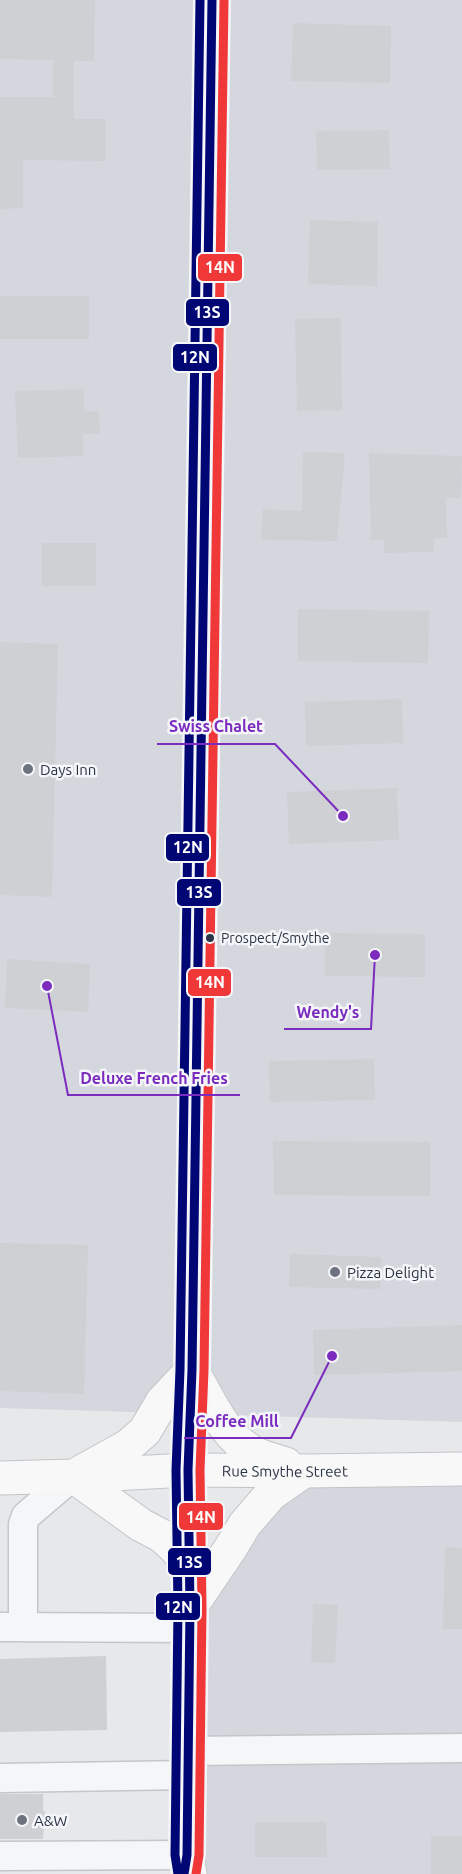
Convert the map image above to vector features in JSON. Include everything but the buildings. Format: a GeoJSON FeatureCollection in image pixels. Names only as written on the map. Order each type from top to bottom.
{"type":"FeatureCollection","features":[{"type":"Feature","properties":{"kind":"main road"},"geometry":{"type":"LineString","coordinates":[[187,1868],[190,1618],[188,1470],[192,1370],[212,0]]}},
{"type":"Feature","properties":{"kind":"main road"},"geometry":{"type":"LineString","coordinates":[[192,1370],[226,1430],[238,1442],[255,1453],[304,1471]]}},
{"type":"Feature","properties":{"kind":"main road"},"geometry":{"type":"LineString","coordinates":[[189,1568],[177,1550],[162,1536],[141,1525],[73,1476],[128,1446],[145,1431],[162,1402],[192,1370]]}},
{"type":"Feature","properties":{"kind":"main road","name":"Rue Smythe Street"},"geometry":{"type":"LineString","coordinates":[[0,1478],[188,1470],[462,1469]]}},
{"type":"Feature","properties":{"kind":"main road"},"geometry":{"type":"LineString","coordinates":[[190,1618],[245,1524],[271,1494],[304,1471]]}},
{"type":"Feature","properties":{"kind":"lane"},"geometry":{"type":"LineString","coordinates":[[73,1476],[26,1516],[11,1524],[12,1627],[190,1618]]}},
{"type":"Feature","properties":{"kind":"lane"},"geometry":{"type":"LineString","coordinates":[[0,1778],[188,1762],[462,1748]]}},
{"type":"Feature","properties":{"kind":"lane"},"geometry":{"type":"LineString","coordinates":[[0,1856],[187,1868]]}},
{"type":"Feature","properties":{"kind":"shaded area"},"geometry":{"type":"Polygon","coordinates":[[[0,0],[462,0],[462,1422],[0,1408],[0,0]]]}},
{"type":"Feature","properties":{"kind":"shaded area"},"geometry":{"type":"Polygon","coordinates":[[[462,1464],[462,1874],[190,1874],[195,1595],[309,1476],[462,1464]]]}},
{"type":"Feature","properties":{"kind":"transit line","name":"12N"},"geometry":{"type":"LineString","coordinates":[[178,1874],[175,1855],[178,1608],[176,1470],[180,1370],[200,0]]}},
{"type":"Feature","properties":{"kind":"transit line","name":"13S"},"geometry":{"type":"LineString","coordinates":[[184,1874],[187,1855],[190,1608],[188,1470],[192,1370],[212,0]]}},
{"type":"Feature","properties":{"kind":"transit line","name":"14N"},"geometry":{"type":"LineString","coordinates":[[196,1874],[199,1855],[202,1608],[200,1470],[204,1370],[224,0]]}},
{"type":"Feature","properties":{"kind":"place","name":"Days Inn"},"geometry":{"type":"Point","coordinates":[28,769]}},
{"type":"Feature","properties":{"kind":"place","name":"Swiss Chalet"},"geometry":{"type":"Point","coordinates":[343,816]}},
{"type":"Feature","properties":{"kind":"place","name":"Prospect/Smythe"},"geometry":{"type":"Point","coordinates":[210,938]}},
{"type":"Feature","properties":{"kind":"place","name":"Wendy's"},"geometry":{"type":"Point","coordinates":[375,955]}},
{"type":"Feature","properties":{"kind":"place","name":"Deluxe French Fries"},"geometry":{"type":"Point","coordinates":[47,986]}},
{"type":"Feature","properties":{"kind":"place","name":"Pizza Delight"},"geometry":{"type":"Point","coordinates":[335,1272]}},
{"type":"Feature","properties":{"kind":"place","name":"Coffee Mill"},"geometry":{"type":"Point","coordinates":[332,1356]}},
{"type":"Feature","properties":{"kind":"place","name":"A&W"},"geometry":{"type":"Point","coordinates":[22,1820]}}]}
